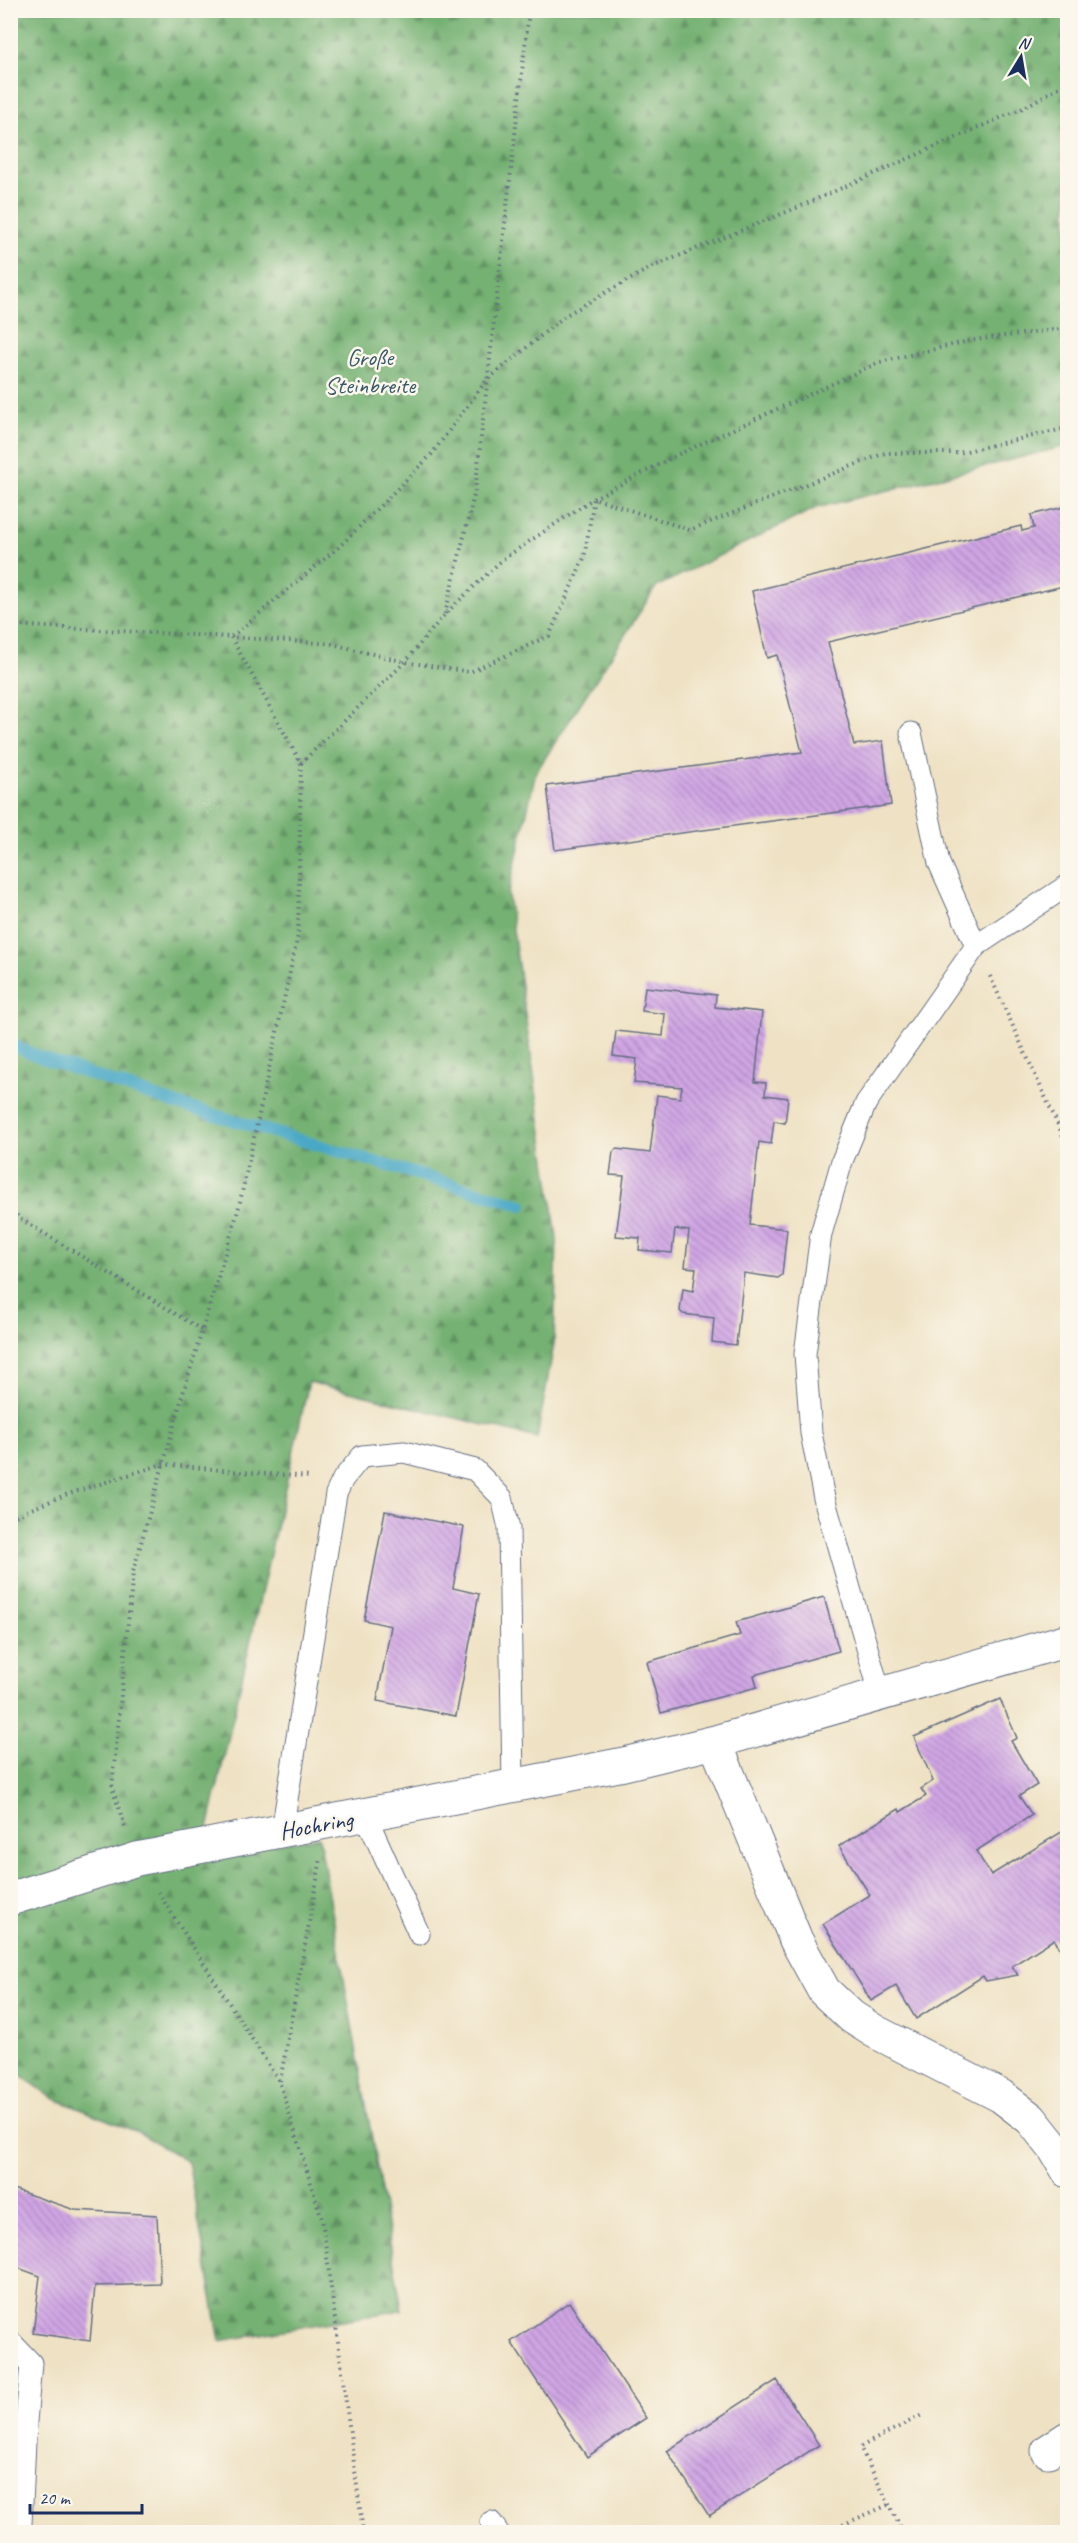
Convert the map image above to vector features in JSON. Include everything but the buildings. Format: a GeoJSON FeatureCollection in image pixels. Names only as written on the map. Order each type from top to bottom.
{"type":"FeatureCollection","features":[{"type":"Feature","properties":{"kind":"street","name":"Hochring"},"geometry":{"type":"LineString","coordinates":[[10,1899],[137,1859],[328,1824],[624,1764],[715,1742],[1068,1640]]}},
{"type":"Feature","properties":{"kind":"street"},"geometry":{"type":"LineString","coordinates":[[715,1742],[796,1940],[824,1991],[852,2017],[874,2031],[1000,2096],[1031,2119],[1054,2148],[1068,2171]]}},
{"type":"Feature","properties":{"kind":"lane"},"geometry":{"type":"LineString","coordinates":[[911,733],[939,863],[976,946]]}},
{"type":"Feature","properties":{"kind":"lane"},"geometry":{"type":"LineString","coordinates":[[880,1693],[824,1498],[811,1432],[805,1354],[821,1234],[842,1161],[866,1103],[976,946],[1068,885]]}},
{"type":"Feature","properties":{"kind":"lane"},"geometry":{"type":"LineString","coordinates":[[282,1831],[336,1494],[343,1479],[362,1456],[404,1452],[475,1470],[502,1498],[509,1528],[513,1786]]}},
{"type":"Feature","properties":{"kind":"lane"},"geometry":{"type":"LineString","coordinates":[[366,1816],[419,1934]]}},
{"type":"Feature","properties":{"kind":"lane"},"geometry":{"type":"LineString","coordinates":[[10,2341],[31,2363],[21,2524],[10,2532]]}},
{"type":"Feature","properties":{"kind":"path"},"geometry":{"type":"LineString","coordinates":[[445,614],[475,490],[529,10]]}},
{"type":"Feature","properties":{"kind":"path"},"geometry":{"type":"LineString","coordinates":[[231,637],[340,546],[432,455],[486,381],[566,315],[652,267],[801,206],[1023,108],[1068,82]]}},
{"type":"Feature","properties":{"kind":"path"},"geometry":{"type":"LineString","coordinates":[[301,763],[405,662],[445,614],[503,559],[594,498],[679,454],[880,362],[973,340],[1068,328]]}},
{"type":"Feature","properties":{"kind":"path"},"geometry":{"type":"LineString","coordinates":[[594,498],[690,530],[885,453],[958,453],[1068,428]]}},
{"type":"Feature","properties":{"kind":"path"},"geometry":{"type":"LineString","coordinates":[[10,625],[332,644],[405,662],[470,672],[549,636],[584,558],[594,498]]}},
{"type":"Feature","properties":{"kind":"path"},"geometry":{"type":"LineString","coordinates":[[231,637],[301,763],[298,935],[238,1211],[163,1464],[134,1572],[112,1788],[137,1859],[279,2081],[322,2219],[363,2532]]}},
{"type":"Feature","properties":{"kind":"path"},"geometry":{"type":"LineString","coordinates":[[976,946],[1068,1148]]}},
{"type":"Feature","properties":{"kind":"path"},"geometry":{"type":"LineString","coordinates":[[10,1205],[19,1218],[202,1330]]}},
{"type":"Feature","properties":{"kind":"path"},"geometry":{"type":"LineString","coordinates":[[10,1518],[65,1495],[163,1464],[241,1473],[343,1479]]}},
{"type":"Feature","properties":{"kind":"path"},"geometry":{"type":"LineString","coordinates":[[279,2081],[328,1824]]}},
{"type":"Feature","properties":{"kind":"path"},"geometry":{"type":"LineString","coordinates":[[903,2532],[860,2447],[924,2414]]}},
{"type":"Feature","properties":{"kind":"path"},"geometry":{"type":"LineString","coordinates":[[826,2532],[888,2504]]}},
{"type":"Feature","properties":{"kind":"green space","name":"Große Steinbreite"},"geometry":{"type":"Polygon","coordinates":[[[11,11],[1067,11],[1067,446],[816,508],[656,587],[536,772],[508,895],[557,1237],[554,1344],[537,1438],[309,1382],[202,1855],[319,1837],[402,2310],[220,2341],[188,2162],[140,2133],[53,2098],[11,2068],[11,11]]]}},
{"type":"Feature","properties":{"kind":"waterway"},"geometry":{"type":"LineString","coordinates":[[10,1044],[42,1058],[177,1104],[522,1205]]}}]}
